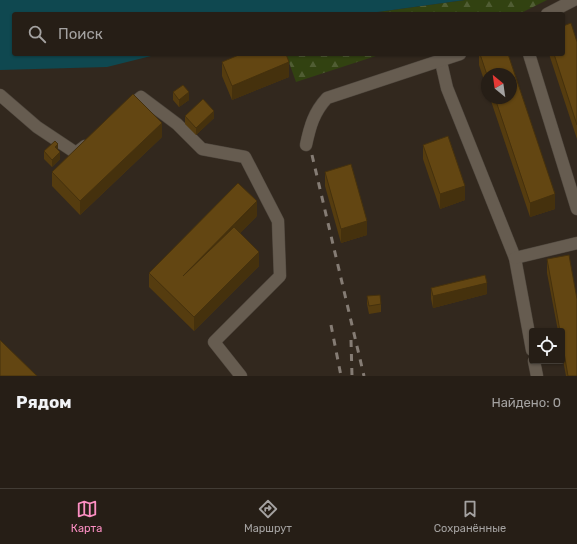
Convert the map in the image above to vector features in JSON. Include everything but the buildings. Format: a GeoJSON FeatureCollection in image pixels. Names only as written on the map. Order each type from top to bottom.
{"type":"FeatureCollection","features":[{"type":"Feature","properties":{"kind":"lane"},"geometry":{"type":"LineString","coordinates":[[551,12],[574,0]]}},
{"type":"Feature","properties":{"kind":"lane"},"geometry":{"type":"LineString","coordinates":[[306,145],[317,108],[327,98],[455,56]]}},
{"type":"Feature","properties":{"kind":"lane"},"geometry":{"type":"LineString","coordinates":[[530,56],[577,209]]}},
{"type":"Feature","properties":{"kind":"lane"},"geometry":{"type":"LineString","coordinates":[[440,62],[447,88],[515,258],[529,334]]}},
{"type":"Feature","properties":{"kind":"lane"},"geometry":{"type":"LineString","coordinates":[[0,95],[37,127],[76,154],[94,138]]}},
{"type":"Feature","properties":{"kind":"lane"},"geometry":{"type":"LineString","coordinates":[[117,118],[141,97],[177,124],[202,149],[245,157],[278,221],[280,276],[214,342],[242,376]]}},
{"type":"Feature","properties":{"kind":"lane"},"geometry":{"type":"LineString","coordinates":[[515,258],[577,243]]}},
{"type":"Feature","properties":{"kind":"lane"},"geometry":{"type":"LineString","coordinates":[[535,364],[537,376]]}},
{"type":"Feature","properties":{"kind":"green space"},"geometry":{"type":"Polygon","coordinates":[[[465,0],[547,0],[523,12],[378,12],[465,0]]]}},
{"type":"Feature","properties":{"kind":"green space"},"geometry":{"type":"Polygon","coordinates":[[[287,56],[376,56],[296,82],[287,56]]]}},
{"type":"Feature","properties":{"kind":"water"},"geometry":{"type":"Polygon","coordinates":[[[0,0],[465,0],[378,12],[12,12],[12,56],[151,56],[107,67],[0,70],[0,0]]]}},
{"type":"Feature","properties":{"kind":"railway"},"geometry":{"type":"LineString","coordinates":[[312,155],[364,376]]}},
{"type":"Feature","properties":{"kind":"railway"},"geometry":{"type":"LineString","coordinates":[[331,325],[341,376]]}},
{"type":"Feature","properties":{"kind":"railway"},"geometry":{"type":"LineString","coordinates":[[351,340],[352,376]]}}]}
